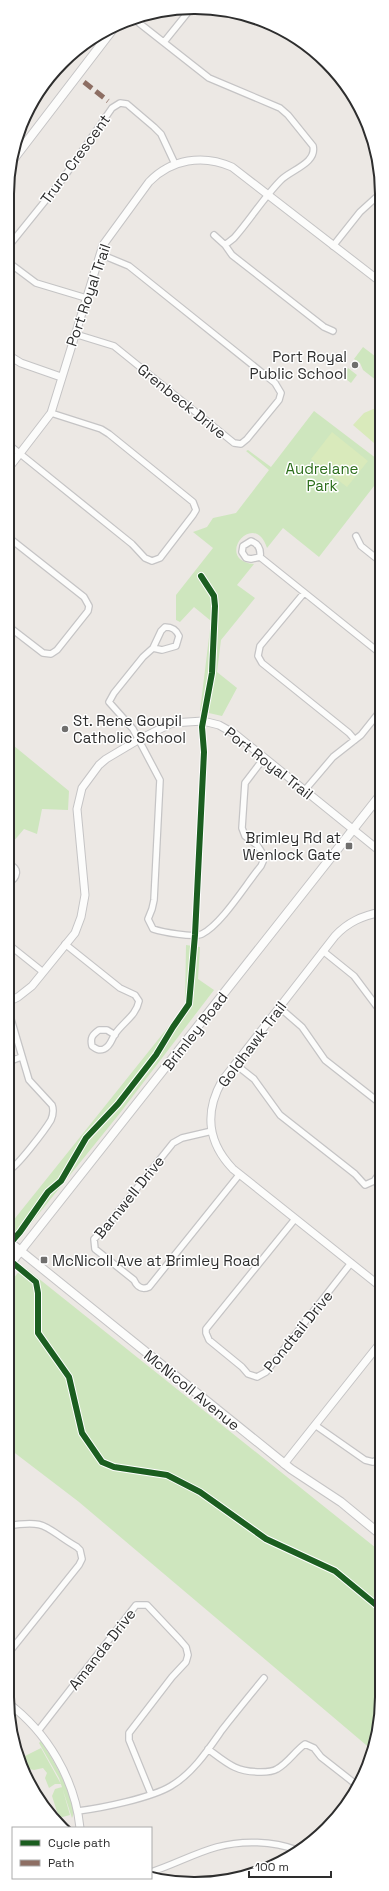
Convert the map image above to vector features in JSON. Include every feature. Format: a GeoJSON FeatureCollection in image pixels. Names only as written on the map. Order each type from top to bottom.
{"type":"FeatureCollection","features":[{"type":"Feature","properties":{"kind":"main road"},"geometry":{"type":"LineString","coordinates":[[19,151],[108,36]]}},
{"type":"Feature","properties":{"kind":"main road","name":"Brimley Road"},"geometry":{"type":"LineString","coordinates":[[14,1259],[375,802]]}},
{"type":"Feature","properties":{"kind":"main road","name":"McNicoll Avenue"},"geometry":{"type":"LineString","coordinates":[[14,1245],[284,1464],[341,1502],[375,1530]]}},
{"type":"Feature","properties":{"kind":"street"},"geometry":{"type":"LineString","coordinates":[[164,42],[187,14]]}},
{"type":"Feature","properties":{"kind":"street"},"geometry":{"type":"LineString","coordinates":[[139,23],[214,81],[280,108],[288,115],[313,146],[314,152],[309,160],[281,180],[234,238],[225,244]]}},
{"type":"Feature","properties":{"kind":"street","name":"Truro Crescent"},"geometry":{"type":"LineString","coordinates":[[14,240],[62,180],[94,132],[115,105],[120,103],[127,104],[154,127],[161,134],[175,164]]}},
{"type":"Feature","properties":{"kind":"street","name":"Port Royal Trail"},"geometry":{"type":"LineString","coordinates":[[14,461],[51,413],[100,254],[108,238],[149,182],[154,177],[175,164],[195,160],[218,161],[238,171],[375,278]]}},
{"type":"Feature","properties":{"kind":"street"},"geometry":{"type":"LineString","coordinates":[[333,246],[360,212],[375,198]]}},
{"type":"Feature","properties":{"kind":"street"},"geometry":{"type":"LineString","coordinates":[[214,236],[225,244],[232,255],[324,327],[333,331]]}},
{"type":"Feature","properties":{"kind":"street","name":"Grenbeck Drive"},"geometry":{"type":"LineString","coordinates":[[75,334],[114,346],[234,444],[241,444],[247,439],[279,400],[281,392],[275,383],[129,266],[100,254]]}},
{"type":"Feature","properties":{"kind":"street"},"geometry":{"type":"LineString","coordinates":[[14,266],[36,283],[86,298]]}},
{"type":"Feature","properties":{"kind":"street"},"geometry":{"type":"LineString","coordinates":[[14,358],[21,363],[61,377]]}},
{"type":"Feature","properties":{"kind":"street"},"geometry":{"type":"LineString","coordinates":[[14,448],[132,544],[145,558],[152,561],[160,558],[196,510],[190,499],[101,429],[51,413]]}},
{"type":"Feature","properties":{"kind":"street"},"geometry":{"type":"LineString","coordinates":[[356,536],[361,546],[375,557]]}},
{"type":"Feature","properties":{"kind":"street"},"geometry":{"type":"LineString","coordinates":[[14,542],[84,597],[89,606],[88,611],[62,644],[51,654],[43,653],[14,631]]}},
{"type":"Feature","properties":{"kind":"street"},"geometry":{"type":"LineString","coordinates":[[260,557],[375,649]]}},
{"type":"Feature","properties":{"kind":"street"},"geometry":{"type":"LineString","coordinates":[[304,593],[260,646],[258,656],[262,663],[349,733],[355,740]]}},
{"type":"Feature","properties":{"kind":"street"},"geometry":{"type":"LineString","coordinates":[[153,648],[162,650],[176,646],[179,636],[177,632],[172,628],[165,627],[161,631],[153,648],[143,657],[114,693],[110,702],[110,704],[125,718],[160,780],[154,900],[148,919],[153,929],[164,932],[199,935],[214,927],[264,861],[265,857],[262,850],[245,836],[242,828],[245,783],[264,758]]}},
{"type":"Feature","properties":{"kind":"street"},"geometry":{"type":"LineString","coordinates":[[305,790],[333,756],[355,740],[375,717]]}},
{"type":"Feature","properties":{"kind":"street","name":"Port Royal Trail"},"geometry":{"type":"LineString","coordinates":[[14,999],[32,986],[77,928],[81,917],[85,895],[77,822],[82,788],[87,780],[106,759],[138,740],[172,723],[203,721],[219,725],[234,734],[375,847]]}},
{"type":"Feature","properties":{"kind":"street"},"geometry":{"type":"LineString","coordinates":[[14,868],[17,874],[14,880]]}},
{"type":"Feature","properties":{"kind":"street","name":"Goldhawk Trail"},"geometry":{"type":"LineString","coordinates":[[375,914],[360,918],[346,925],[323,951],[222,1081],[214,1096],[212,1110],[212,1131],[221,1155],[239,1175],[375,1282]]}},
{"type":"Feature","properties":{"kind":"street"},"geometry":{"type":"LineString","coordinates":[[65,944],[120,988],[136,995],[139,1001],[136,1012],[115,1034]]}},
{"type":"Feature","properties":{"kind":"street"},"geometry":{"type":"LineString","coordinates":[[14,949],[43,972]]}},
{"type":"Feature","properties":{"kind":"street"},"geometry":{"type":"LineString","coordinates":[[323,951],[354,976],[375,1004]]}},
{"type":"Feature","properties":{"kind":"street"},"geometry":{"type":"LineString","coordinates":[[279,1007],[302,1027],[325,1060],[375,1099]]}},
{"type":"Feature","properties":{"kind":"street"},"geometry":{"type":"LineString","coordinates":[[14,1031],[29,1080],[49,1101],[54,1110],[50,1121],[14,1166]]}},
{"type":"Feature","properties":{"kind":"street"},"geometry":{"type":"LineString","coordinates":[[14,1060],[21,1057]]}},
{"type":"Feature","properties":{"kind":"street"},"geometry":{"type":"LineString","coordinates":[[235,1064],[254,1079],[280,1115],[354,1174],[363,1184],[365,1185],[371,1183],[375,1178]]}},
{"type":"Feature","properties":{"kind":"street","name":"Barnwell Drive"},"geometry":{"type":"LineString","coordinates":[[212,1131],[182,1138],[170,1146],[105,1228],[94,1239],[95,1249],[134,1280],[141,1288],[145,1289],[150,1287],[239,1175]]}},
{"type":"Feature","properties":{"kind":"street","name":"Pondtail Drive"},"geometry":{"type":"LineString","coordinates":[[295,1219],[206,1329],[209,1340],[242,1367],[248,1374],[257,1377],[266,1372],[351,1263]]}},
{"type":"Feature","properties":{"kind":"street"},"geometry":{"type":"LineString","coordinates":[[284,1464],[375,1350]]}},
{"type":"Feature","properties":{"kind":"street"},"geometry":{"type":"LineString","coordinates":[[315,1425],[365,1460],[375,1462]]}},
{"type":"Feature","properties":{"kind":"street"},"geometry":{"type":"LineString","coordinates":[[14,1525],[27,1523],[42,1525],[57,1532],[80,1550],[82,1559],[79,1565],[14,1646]]}},
{"type":"Feature","properties":{"kind":"street","name":"Amanda Drive"},"geometry":{"type":"LineString","coordinates":[[38,1731],[136,1606],[147,1605],[186,1647],[188,1655],[186,1662],[172,1677],[129,1733],[128,1740],[151,1794]]}},
{"type":"Feature","properties":{"kind":"street"},"geometry":{"type":"LineString","coordinates":[[78,1811],[151,1794],[178,1782],[188,1774],[264,1678]]}},
{"type":"Feature","properties":{"kind":"street"},"geometry":{"type":"LineString","coordinates":[[14,1709],[38,1731],[59,1761],[72,1792],[78,1811],[80,1827]]}},
{"type":"Feature","properties":{"kind":"street"},"geometry":{"type":"LineString","coordinates":[[208,1749],[243,1771],[263,1772],[276,1769],[305,1744],[314,1748],[321,1757],[353,1782]]}},
{"type":"Feature","properties":{"kind":"street"},"geometry":{"type":"LineString","coordinates":[[152,1872],[218,1847],[240,1843],[262,1843],[286,1846],[292,1849]]}},
{"type":"Feature","properties":{"kind":"green space"},"geometry":{"type":"Polygon","coordinates":[[[363,347],[375,356],[375,379],[363,370],[360,363],[354,359],[363,347]]]}},
{"type":"Feature","properties":{"kind":"green space"},"geometry":{"type":"Polygon","coordinates":[[[348,368],[357,375],[351,383],[342,376],[348,368]]]}},
{"type":"Feature","properties":{"kind":"green space"},"geometry":{"type":"Polygon","coordinates":[[[375,408],[375,444],[353,425],[364,413],[375,408]]]}},
{"type":"Feature","properties":{"kind":"green space","name":"Audrelane Park"},"geometry":{"type":"Polygon","coordinates":[[[314,411],[375,457],[375,485],[319,557],[283,528],[267,548],[261,537],[254,533],[246,534],[240,540],[237,547],[237,554],[242,561],[254,564],[237,585],[255,598],[221,640],[217,672],[237,688],[222,716],[200,711],[211,621],[194,607],[180,622],[176,620],[176,595],[213,548],[193,532],[207,527],[213,518],[236,513],[269,470],[246,451],[248,450],[271,467],[314,411]]]}},
{"type":"Feature","properties":{"kind":"green space"},"geometry":{"type":"Polygon","coordinates":[[[332,432],[368,461],[347,487],[311,459],[332,432]]]}},
{"type":"Feature","properties":{"kind":"green space"},"geometry":{"type":"Polygon","coordinates":[[[14,746],[69,791],[68,810],[42,809],[37,834],[24,829],[14,841],[14,746]]]}},
{"type":"Feature","properties":{"kind":"green space"},"geometry":{"type":"Polygon","coordinates":[[[186,945],[200,947],[198,979],[214,990],[120,1113],[20,1237],[14,1232],[14,1220],[181,1011],[185,1004],[186,945]]]}},
{"type":"Feature","properties":{"kind":"green space"},"geometry":{"type":"Polygon","coordinates":[[[23,1266],[375,1547],[375,1708],[372,1732],[368,1746],[79,1502],[14,1452],[14,1278],[23,1266]]]}},
{"type":"Feature","properties":{"kind":"green space"},"geometry":{"type":"Polygon","coordinates":[[[41,1741],[57,1767],[68,1791],[72,1802],[72,1818],[59,1778],[39,1743],[41,1741]]]}},
{"type":"Feature","properties":{"kind":"green space"},"geometry":{"type":"Polygon","coordinates":[[[41,1748],[61,1784],[55,1784],[49,1788],[45,1778],[47,1773],[43,1768],[34,1770],[29,1769],[24,1756],[41,1748]]]}},
{"type":"Feature","properties":{"kind":"green space"},"geometry":{"type":"Polygon","coordinates":[[[62,1787],[70,1815],[61,1818],[58,1815],[52,1796],[55,1789],[62,1787]]]}},
{"type":"Feature","properties":{"kind":"marked path"},"geometry":{"type":"LineString","coordinates":[[84,82],[108,101]]}},
{"type":"Feature","properties":{"kind":"cycle path"},"geometry":{"type":"LineString","coordinates":[[14,1239],[48,1192],[61,1181],[86,1138],[118,1104],[156,1055],[189,1004],[195,935],[204,752],[202,727],[212,673],[215,606],[214,596],[201,576]]}},
{"type":"Feature","properties":{"kind":"cycle path"},"geometry":{"type":"LineString","coordinates":[[14,1264],[36,1282],[38,1293],[38,1333],[69,1377],[82,1433],[102,1462],[114,1467],[167,1475],[200,1492],[266,1539],[335,1571],[375,1604]]}},
{"type":"Feature","properties":{"kind":"place","name":"Port Royal Public School"},"geometry":{"type":"Point","coordinates":[355,365]}},
{"type":"Feature","properties":{"kind":"place","name":"St. Rene Goupil Catholic School"},"geometry":{"type":"Point","coordinates":[65,729]}},
{"type":"Feature","properties":{"kind":"place","name":"Brimley Rd at Wenlock Gate"},"geometry":{"type":"Point","coordinates":[349,846]}},
{"type":"Feature","properties":{"kind":"place","name":"McNicoll Ave at Brimley Road"},"geometry":{"type":"Point","coordinates":[44,1260]}}]}
